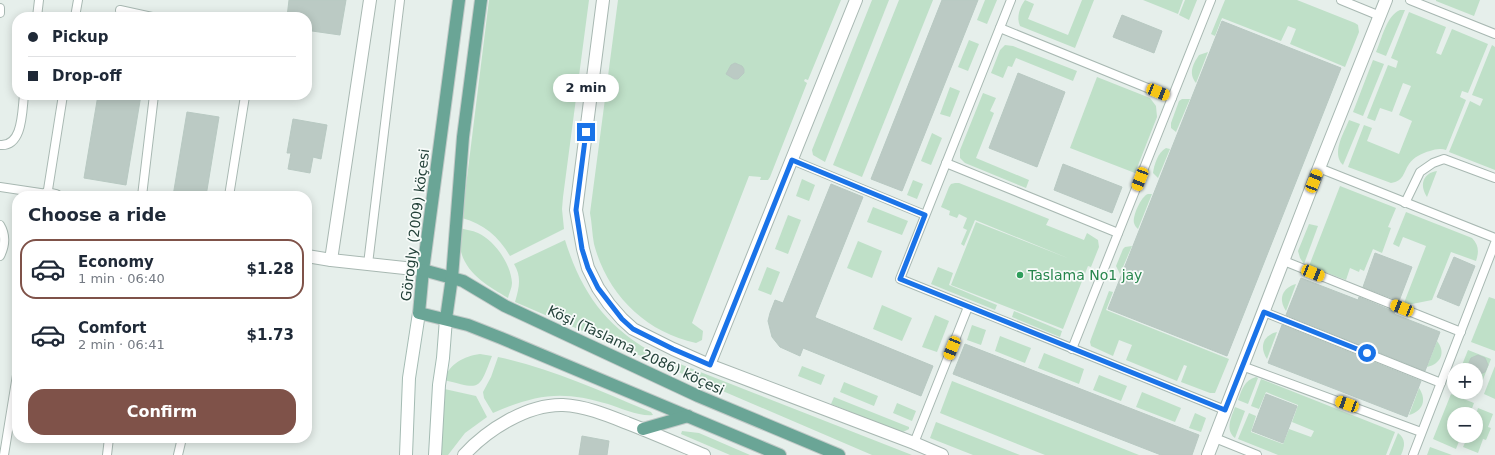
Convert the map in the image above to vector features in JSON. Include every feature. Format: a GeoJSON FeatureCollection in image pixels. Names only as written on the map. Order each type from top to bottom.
{"type":"FeatureCollection","features":[{"type":"Feature","properties":{"kind":"main road","name":"Görogly (2009) köçesi"},"geometry":{"type":"LineString","coordinates":[[419,313],[423,270],[459,0]]}},
{"type":"Feature","properties":{"kind":"main road"},"geometry":{"type":"LineString","coordinates":[[446,319],[452,277],[463,137],[481,0]]}},
{"type":"Feature","properties":{"kind":"main road","name":"Köşi (Taslama, 2086) köçesi"},"geometry":{"type":"LineString","coordinates":[[423,270],[463,281],[494,301],[684,389],[839,455]]}},
{"type":"Feature","properties":{"kind":"main road"},"geometry":{"type":"LineString","coordinates":[[419,313],[468,325],[780,455]]}},
{"type":"Feature","properties":{"kind":"main road"},"geometry":{"type":"LineString","coordinates":[[643,429],[688,416]]}},
{"type":"Feature","properties":{"kind":"street"},"geometry":{"type":"LineString","coordinates":[[331,260],[370,0]]}},
{"type":"Feature","properties":{"kind":"street"},"geometry":{"type":"LineString","coordinates":[[603,0],[576,210],[582,249],[588,268],[598,288],[622,319],[633,329],[673,349],[710,365],[942,455]]}},
{"type":"Feature","properties":{"kind":"street"},"geometry":{"type":"LineString","coordinates":[[710,365],[856,0]]}},
{"type":"Feature","properties":{"kind":"street"},"geometry":{"type":"LineString","coordinates":[[1208,455],[1386,0]]}},
{"type":"Feature","properties":{"kind":"street"},"geometry":{"type":"LineString","coordinates":[[312,257],[423,270]]}},
{"type":"Feature","properties":{"kind":"street","name":"Görogly (2009) köçesi"},"geometry":{"type":"LineString","coordinates":[[406,455],[409,378],[419,313]]}},
{"type":"Feature","properties":{"kind":"street"},"geometry":{"type":"LineString","coordinates":[[435,455],[439,385],[446,319]]}},
{"type":"Feature","properties":{"kind":"street"},"geometry":{"type":"LineString","coordinates":[[464,455],[477,441],[521,414],[562,405],[595,410],[704,455]]}},
{"type":"Feature","properties":{"kind":"lane"},"geometry":{"type":"LineString","coordinates":[[37,12],[39,0]]}},
{"type":"Feature","properties":{"kind":"lane"},"geometry":{"type":"LineString","coordinates":[[76,12],[78,0]]}},
{"type":"Feature","properties":{"kind":"lane"},"geometry":{"type":"LineString","coordinates":[[368,264],[400,0]]}},
{"type":"Feature","properties":{"kind":"lane"},"geometry":{"type":"LineString","coordinates":[[1011,0],[900,279],[1225,410]]}},
{"type":"Feature","properties":{"kind":"lane"},"geometry":{"type":"LineString","coordinates":[[1072,349],[1211,0]]}},
{"type":"Feature","properties":{"kind":"lane"},"geometry":{"type":"LineString","coordinates":[[1341,0],[1380,16]]}},
{"type":"Feature","properties":{"kind":"lane"},"geometry":{"type":"LineString","coordinates":[[1410,0],[1495,34]]}},
{"type":"Feature","properties":{"kind":"lane"},"geometry":{"type":"LineString","coordinates":[[0,8],[0,13]]}},
{"type":"Feature","properties":{"kind":"lane"},"geometry":{"type":"LineString","coordinates":[[120,10],[129,12]]}},
{"type":"Feature","properties":{"kind":"lane"},"geometry":{"type":"LineString","coordinates":[[1000,28],[1172,98]]}},
{"type":"Feature","properties":{"kind":"lane"},"geometry":{"type":"LineString","coordinates":[[0,145],[11,143],[16,138],[19,129],[23,100]]}},
{"type":"Feature","properties":{"kind":"lane"},"geometry":{"type":"LineString","coordinates":[[51,191],[62,100]]}},
{"type":"Feature","properties":{"kind":"lane"},"geometry":{"type":"LineString","coordinates":[[143,191],[153,100]]}},
{"type":"Feature","properties":{"kind":"lane"},"geometry":{"type":"LineString","coordinates":[[230,191],[244,100]]}},
{"type":"Feature","properties":{"kind":"lane"},"geometry":{"type":"LineString","coordinates":[[1405,203],[1420,172],[1433,163],[1444,159],[1495,178]]}},
{"type":"Feature","properties":{"kind":"lane"},"geometry":{"type":"LineString","coordinates":[[792,160],[925,215]]}},
{"type":"Feature","properties":{"kind":"lane"},"geometry":{"type":"LineString","coordinates":[[946,164],[1118,233]]}},
{"type":"Feature","properties":{"kind":"lane"},"geometry":{"type":"LineString","coordinates":[[1319,168],[1495,238]]}},
{"type":"Feature","properties":{"kind":"lane"},"geometry":{"type":"LineString","coordinates":[[0,187],[25,191]]}},
{"type":"Feature","properties":{"kind":"lane"},"geometry":{"type":"LineString","coordinates":[[0,226],[4,237],[4,246],[0,256]]}},
{"type":"Feature","properties":{"kind":"lane"},"geometry":{"type":"LineString","coordinates":[[1413,455],[1495,242]]}},
{"type":"Feature","properties":{"kind":"lane"},"geometry":{"type":"LineString","coordinates":[[1284,261],[1461,332]]}},
{"type":"Feature","properties":{"kind":"lane"},"geometry":{"type":"LineString","coordinates":[[914,443],[968,307]]}},
{"type":"Feature","properties":{"kind":"lane"},"geometry":{"type":"LineString","coordinates":[[1264,312],[1441,383]]}},
{"type":"Feature","properties":{"kind":"lane"},"geometry":{"type":"LineString","coordinates":[[1242,366],[1421,432]]}},
{"type":"Feature","properties":{"kind":"lane"},"geometry":{"type":"LineString","coordinates":[[4,455],[12,406]]}},
{"type":"Feature","properties":{"kind":"lane"},"geometry":{"type":"LineString","coordinates":[[1215,438],[1256,455]]}},
{"type":"Feature","properties":{"kind":"lane"},"geometry":{"type":"LineString","coordinates":[[107,455],[108,443]]}},
{"type":"Feature","properties":{"kind":"lane"},"geometry":{"type":"LineString","coordinates":[[178,455],[181,443]]}},
{"type":"Feature","properties":{"kind":"green space"},"geometry":{"type":"Polygon","coordinates":[[[489,0],[589,0],[563,197],[562,209],[564,229],[510,256],[501,242],[484,227],[462,218],[489,0]]]}},
{"type":"Feature","properties":{"kind":"green space"},"geometry":{"type":"Polygon","coordinates":[[[618,0],[841,0],[808,80],[805,79],[804,81],[807,83],[770,177],[768,180],[760,180],[761,177],[749,176],[692,323],[703,331],[702,340],[696,343],[678,338],[660,330],[631,308],[608,279],[594,244],[590,213],[618,0]]]}},
{"type":"Feature","properties":{"kind":"green space"},"geometry":{"type":"Polygon","coordinates":[[[872,0],[889,0],[825,162],[813,155],[812,150],[872,0]]]}},
{"type":"Feature","properties":{"kind":"green space"},"geometry":{"type":"Polygon","coordinates":[[[899,0],[933,0],[862,177],[833,165],[899,0]]]}},
{"type":"Feature","properties":{"kind":"green space"},"geometry":{"type":"Polygon","coordinates":[[[985,0],[997,0],[987,24],[977,20],[985,0]]]}},
{"type":"Feature","properties":{"kind":"green space"},"geometry":{"type":"Polygon","coordinates":[[[1025,0],[1034,4],[1028,19],[1068,35],[1082,0],[1094,0],[1075,48],[1020,26],[1018,19],[1019,12],[1025,0]]]}},
{"type":"Feature","properties":{"kind":"green space"},"geometry":{"type":"Polygon","coordinates":[[[1143,0],[1183,0],[1178,14],[1143,0]]]}},
{"type":"Feature","properties":{"kind":"green space"},"geometry":{"type":"Polygon","coordinates":[[[1185,0],[1197,0],[1189,20],[1179,15],[1185,0]]]}},
{"type":"Feature","properties":{"kind":"green space"},"geometry":{"type":"Polygon","coordinates":[[[1225,0],[1297,0],[1355,23],[1358,25],[1359,32],[1345,67],[1290,44],[1296,29],[1288,26],[1281,41],[1222,18],[1215,36],[1211,34],[1225,0]]]}},
{"type":"Feature","properties":{"kind":"green space"},"geometry":{"type":"Polygon","coordinates":[[[1436,0],[1480,0],[1474,16],[1436,0]]]}},
{"type":"Feature","properties":{"kind":"green space"},"geometry":{"type":"Polygon","coordinates":[[[1400,10],[1405,10],[1386,56],[1376,52],[1388,22],[1395,13],[1400,10]]]}},
{"type":"Feature","properties":{"kind":"green space"},"geometry":{"type":"Polygon","coordinates":[[[1409,12],[1446,27],[1436,53],[1441,55],[1452,29],[1488,44],[1468,93],[1462,91],[1460,97],[1466,100],[1446,150],[1436,149],[1413,159],[1403,176],[1391,183],[1348,167],[1364,125],[1372,128],[1367,141],[1399,154],[1412,121],[1399,115],[1411,86],[1403,83],[1392,112],[1380,108],[1375,121],[1367,118],[1388,65],[1396,68],[1398,61],[1391,58],[1409,12]]]}},
{"type":"Feature","properties":{"kind":"green space"},"geometry":{"type":"Polygon","coordinates":[[[969,40],[979,44],[968,71],[958,67],[969,40]]]}},
{"type":"Feature","properties":{"kind":"green space"},"geometry":{"type":"Polygon","coordinates":[[[1005,45],[1013,46],[1077,71],[1073,81],[1016,58],[1012,67],[1008,66],[1003,78],[991,73],[1000,50],[1005,45]]]}},
{"type":"Feature","properties":{"kind":"green space"},"geometry":{"type":"Polygon","coordinates":[[[1492,45],[1495,47],[1495,170],[1449,152],[1470,101],[1480,106],[1483,99],[1472,95],[1492,45]]]}},
{"type":"Feature","properties":{"kind":"green space"},"geometry":{"type":"Polygon","coordinates":[[[1208,52],[1196,83],[1192,76],[1193,65],[1199,55],[1208,52]]]}},
{"type":"Feature","properties":{"kind":"green space"},"geometry":{"type":"Polygon","coordinates":[[[1373,60],[1384,64],[1363,116],[1353,112],[1373,60]]]}},
{"type":"Feature","properties":{"kind":"green space"},"geometry":{"type":"Polygon","coordinates":[[[1097,77],[1150,98],[1156,106],[1157,117],[1135,173],[1070,148],[1097,77]]]}},
{"type":"Feature","properties":{"kind":"green space"},"geometry":{"type":"Polygon","coordinates":[[[950,87],[960,91],[950,117],[940,114],[950,87]]]}},
{"type":"Feature","properties":{"kind":"green space"},"geometry":{"type":"Polygon","coordinates":[[[983,93],[996,98],[990,111],[994,113],[976,158],[1029,180],[1026,188],[965,163],[960,158],[960,150],[983,93]]]}},
{"type":"Feature","properties":{"kind":"green space"},"geometry":{"type":"Polygon","coordinates":[[[1182,99],[1190,99],[1176,132],[1171,128],[1171,123],[1179,101],[1182,99]]]}},
{"type":"Feature","properties":{"kind":"green space"},"geometry":{"type":"Polygon","coordinates":[[[1349,120],[1360,124],[1343,165],[1338,155],[1338,149],[1349,120]]]}},
{"type":"Feature","properties":{"kind":"green space"},"geometry":{"type":"Polygon","coordinates":[[[932,133],[942,138],[931,165],[921,161],[932,133]]]}},
{"type":"Feature","properties":{"kind":"green space"},"geometry":{"type":"Polygon","coordinates":[[[1166,148],[1170,149],[1158,178],[1153,173],[1154,166],[1163,150],[1166,148]]]}},
{"type":"Feature","properties":{"kind":"green space"},"geometry":{"type":"Polygon","coordinates":[[[1437,171],[1427,197],[1423,188],[1424,180],[1428,174],[1437,171]]]}},
{"type":"Feature","properties":{"kind":"green space"},"geometry":{"type":"Polygon","coordinates":[[[802,179],[815,185],[809,201],[796,196],[802,179]]]}},
{"type":"Feature","properties":{"kind":"green space"},"geometry":{"type":"Polygon","coordinates":[[[913,180],[923,184],[917,199],[907,195],[913,180]]]}},
{"type":"Feature","properties":{"kind":"green space","name":"Taslama No1 jay"},"geometry":{"type":"Polygon","coordinates":[[[959,183],[1049,219],[1046,225],[1084,240],[1087,233],[1098,240],[1099,247],[1091,267],[1088,266],[1063,329],[951,285],[976,222],[1070,259],[975,220],[964,246],[961,244],[967,230],[963,228],[967,218],[959,214],[957,218],[949,215],[950,211],[941,207],[949,187],[951,184],[959,183]]]}},
{"type":"Feature","properties":{"kind":"green space"},"geometry":{"type":"Polygon","coordinates":[[[1340,186],[1396,208],[1388,227],[1391,228],[1382,253],[1373,249],[1364,271],[1360,269],[1359,272],[1350,268],[1346,280],[1309,266],[1340,186]]]}},
{"type":"Feature","properties":{"kind":"green space"},"geometry":{"type":"Polygon","coordinates":[[[1148,194],[1152,194],[1138,229],[1134,223],[1134,216],[1140,202],[1148,194]]]}},
{"type":"Feature","properties":{"kind":"green space"},"geometry":{"type":"Polygon","coordinates":[[[873,207],[908,221],[902,235],[867,222],[873,207]]]}},
{"type":"Feature","properties":{"kind":"green space"},"geometry":{"type":"Polygon","coordinates":[[[1406,212],[1472,238],[1476,243],[1478,252],[1476,261],[1451,252],[1432,300],[1407,305],[1404,303],[1426,246],[1403,237],[1399,247],[1393,244],[1406,212]]]}},
{"type":"Feature","properties":{"kind":"green space"},"geometry":{"type":"Polygon","coordinates":[[[788,215],[801,220],[788,254],[775,249],[788,215]]]}},
{"type":"Feature","properties":{"kind":"green space"},"geometry":{"type":"Polygon","coordinates":[[[1309,224],[1318,226],[1304,264],[1298,251],[1309,224]]]}},
{"type":"Feature","properties":{"kind":"green space"},"geometry":{"type":"Polygon","coordinates":[[[460,228],[476,232],[484,237],[496,247],[501,254],[509,268],[511,276],[512,285],[508,298],[478,278],[466,264],[460,247],[460,228]]]}},
{"type":"Feature","properties":{"kind":"green space"},"geometry":{"type":"Polygon","coordinates":[[[565,240],[579,277],[588,293],[610,321],[639,344],[657,355],[912,455],[872,455],[515,302],[519,287],[519,278],[514,264],[565,240]]]}},
{"type":"Feature","properties":{"kind":"green space"},"geometry":{"type":"Polygon","coordinates":[[[858,241],[882,251],[872,278],[847,268],[858,241]]]}},
{"type":"Feature","properties":{"kind":"green space"},"geometry":{"type":"Polygon","coordinates":[[[1132,246],[1120,274],[1116,266],[1123,249],[1125,247],[1132,246]]]}},
{"type":"Feature","properties":{"kind":"green space"},"geometry":{"type":"Polygon","coordinates":[[[767,267],[780,272],[771,295],[758,290],[767,267]]]}},
{"type":"Feature","properties":{"kind":"green space"},"geometry":{"type":"Polygon","coordinates":[[[938,267],[953,273],[949,285],[997,305],[995,310],[931,284],[938,267]]]}},
{"type":"Feature","properties":{"kind":"green space"},"geometry":{"type":"Polygon","coordinates":[[[1296,284],[1286,311],[1282,302],[1283,294],[1287,288],[1296,284]]]}},
{"type":"Feature","properties":{"kind":"green space"},"geometry":{"type":"Polygon","coordinates":[[[1109,291],[1113,292],[1106,310],[1229,359],[1215,393],[1210,393],[1181,382],[1187,366],[1184,365],[1177,381],[1126,360],[1132,345],[1119,340],[1113,356],[1091,346],[1090,342],[1109,291]]]}},
{"type":"Feature","properties":{"kind":"green space"},"geometry":{"type":"Polygon","coordinates":[[[1489,297],[1495,299],[1495,351],[1471,342],[1489,297]]]}},
{"type":"Feature","properties":{"kind":"green space"},"geometry":{"type":"Polygon","coordinates":[[[882,305],[912,318],[902,341],[873,329],[882,305]]]}},
{"type":"Feature","properties":{"kind":"green space"},"geometry":{"type":"Polygon","coordinates":[[[1014,311],[1062,331],[1060,337],[1012,317],[1014,311]]]}},
{"type":"Feature","properties":{"kind":"green space"},"geometry":{"type":"Polygon","coordinates":[[[935,315],[949,321],[937,352],[922,347],[935,315]]]}},
{"type":"Feature","properties":{"kind":"green space"},"geometry":{"type":"Polygon","coordinates":[[[972,325],[986,330],[981,345],[967,340],[972,325]]]}},
{"type":"Feature","properties":{"kind":"green space"},"geometry":{"type":"Polygon","coordinates":[[[1277,332],[1267,359],[1263,350],[1264,342],[1268,336],[1277,332]]]}},
{"type":"Feature","properties":{"kind":"green space"},"geometry":{"type":"Polygon","coordinates":[[[1000,336],[1031,348],[1025,363],[995,351],[1000,336]]]}},
{"type":"Feature","properties":{"kind":"green space"},"geometry":{"type":"Polygon","coordinates":[[[1437,341],[1441,349],[1441,357],[1436,363],[1427,367],[1437,341]]]}},
{"type":"Feature","properties":{"kind":"green space"},"geometry":{"type":"Polygon","coordinates":[[[1468,350],[1491,359],[1483,380],[1483,363],[1463,363],[1468,350]]]}},
{"type":"Feature","properties":{"kind":"green space"},"geometry":{"type":"Polygon","coordinates":[[[1044,353],[1084,369],[1079,384],[1038,368],[1044,353]]]}},
{"type":"Feature","properties":{"kind":"green space"},"geometry":{"type":"Polygon","coordinates":[[[480,354],[492,356],[484,376],[477,385],[465,385],[444,380],[449,369],[453,365],[463,359],[480,354]]]}},
{"type":"Feature","properties":{"kind":"green space"},"geometry":{"type":"Polygon","coordinates":[[[498,357],[536,367],[574,380],[651,412],[653,415],[624,410],[592,400],[563,396],[537,398],[493,413],[484,398],[483,392],[491,377],[498,357]]]}},
{"type":"Feature","properties":{"kind":"green space"},"geometry":{"type":"Polygon","coordinates":[[[802,366],[825,375],[821,385],[798,376],[802,366]]]}},
{"type":"Feature","properties":{"kind":"green space"},"geometry":{"type":"Polygon","coordinates":[[[1495,366],[1495,399],[1484,394],[1495,366]]]}},
{"type":"Feature","properties":{"kind":"green space"},"geometry":{"type":"Polygon","coordinates":[[[1099,375],[1127,386],[1121,401],[1093,390],[1099,375]]]}},
{"type":"Feature","properties":{"kind":"green space"},"geometry":{"type":"Polygon","coordinates":[[[1252,378],[1258,378],[1248,404],[1238,400],[1246,383],[1252,378]]]}},
{"type":"Feature","properties":{"kind":"green space"},"geometry":{"type":"Polygon","coordinates":[[[1261,379],[1395,432],[1386,455],[1278,455],[1238,439],[1249,413],[1256,416],[1251,432],[1283,444],[1289,429],[1311,437],[1314,431],[1292,422],[1298,405],[1266,392],[1259,409],[1251,406],[1261,379]]]}},
{"type":"Feature","properties":{"kind":"green space"},"geometry":{"type":"Polygon","coordinates":[[[952,381],[1139,455],[1045,455],[940,413],[952,381]]]}},
{"type":"Feature","properties":{"kind":"green space"},"geometry":{"type":"Polygon","coordinates":[[[844,382],[878,396],[874,406],[840,392],[844,382]]]}},
{"type":"Feature","properties":{"kind":"green space"},"geometry":{"type":"Polygon","coordinates":[[[440,388],[476,396],[487,417],[465,433],[448,455],[437,455],[440,388]]]}},
{"type":"Feature","properties":{"kind":"green space"},"geometry":{"type":"Polygon","coordinates":[[[1419,388],[1423,397],[1422,404],[1418,411],[1409,415],[1419,388]]]}},
{"type":"Feature","properties":{"kind":"green space"},"geometry":{"type":"Polygon","coordinates":[[[1142,392],[1181,408],[1175,422],[1136,407],[1142,392]]]}},
{"type":"Feature","properties":{"kind":"green space"},"geometry":{"type":"Polygon","coordinates":[[[834,397],[909,427],[909,429],[900,432],[831,404],[834,397]]]}},
{"type":"Feature","properties":{"kind":"green space"},"geometry":{"type":"Polygon","coordinates":[[[1449,399],[1464,399],[1474,403],[1473,407],[1447,407],[1447,443],[1458,443],[1456,449],[1433,439],[1449,399]]]}},
{"type":"Feature","properties":{"kind":"green space"},"geometry":{"type":"Polygon","coordinates":[[[897,403],[916,411],[912,421],[893,413],[897,403]]]}},
{"type":"Feature","properties":{"kind":"green space"},"geometry":{"type":"Polygon","coordinates":[[[1235,407],[1245,411],[1235,438],[1230,431],[1230,424],[1235,407]]]}},
{"type":"Feature","properties":{"kind":"green space"},"geometry":{"type":"Polygon","coordinates":[[[1483,410],[1493,414],[1488,427],[1491,428],[1486,440],[1483,439],[1483,410]]]}},
{"type":"Feature","properties":{"kind":"green space"},"geometry":{"type":"Polygon","coordinates":[[[1195,413],[1206,418],[1201,432],[1189,428],[1195,413]]]}},
{"type":"Feature","properties":{"kind":"green space"},"geometry":{"type":"Polygon","coordinates":[[[936,422],[1020,455],[973,455],[930,438],[936,422]]]}},
{"type":"Feature","properties":{"kind":"green space"},"geometry":{"type":"Polygon","coordinates":[[[682,431],[699,433],[750,455],[730,455],[681,434],[682,431]]]}},
{"type":"Feature","properties":{"kind":"green space"},"geometry":{"type":"Polygon","coordinates":[[[1398,433],[1404,440],[1401,455],[1389,455],[1398,433]]]}},
{"type":"Feature","properties":{"kind":"green space"},"geometry":{"type":"Polygon","coordinates":[[[1465,443],[1482,443],[1478,453],[1463,447],[1465,443]]]}},
{"type":"Feature","properties":{"kind":"green space"},"geometry":{"type":"Polygon","coordinates":[[[1430,447],[1452,455],[1427,455],[1430,447]]]}},
{"type":"Feature","properties":{"kind":"building"},"geometry":{"type":"Polygon","coordinates":[[[289,0],[346,0],[340,35],[312,31],[312,12],[288,12],[289,0]]]}},
{"type":"Feature","properties":{"kind":"building"},"geometry":{"type":"Polygon","coordinates":[[[942,0],[978,0],[902,191],[871,179],[942,0]]]}},
{"type":"Feature","properties":{"kind":"building"},"geometry":{"type":"Polygon","coordinates":[[[1122,15],[1162,31],[1154,53],[1113,37],[1122,15]]]}},
{"type":"Feature","properties":{"kind":"building"},"geometry":{"type":"Polygon","coordinates":[[[1222,21],[1341,68],[1227,356],[1108,309],[1222,21]]]}},
{"type":"Feature","properties":{"kind":"building"},"geometry":{"type":"Polygon","coordinates":[[[735,63],[742,66],[744,69],[744,73],[738,79],[734,79],[726,74],[731,65],[735,63]]]}},
{"type":"Feature","properties":{"kind":"building"},"geometry":{"type":"Polygon","coordinates":[[[1018,73],[1065,92],[1037,167],[989,148],[1018,73]]]}},
{"type":"Feature","properties":{"kind":"building"},"geometry":{"type":"Polygon","coordinates":[[[97,100],[140,100],[126,185],[84,178],[97,100]]]}},
{"type":"Feature","properties":{"kind":"building"},"geometry":{"type":"Polygon","coordinates":[[[187,112],[219,117],[207,191],[174,191],[187,112]]]}},
{"type":"Feature","properties":{"kind":"building"},"geometry":{"type":"Polygon","coordinates":[[[293,119],[327,125],[321,159],[313,157],[310,173],[288,169],[291,153],[287,153],[293,119]]]}},
{"type":"Feature","properties":{"kind":"building"},"geometry":{"type":"Polygon","coordinates":[[[1063,164],[1122,187],[1112,213],[1054,190],[1063,164]]]}},
{"type":"Feature","properties":{"kind":"building"},"geometry":{"type":"Polygon","coordinates":[[[831,184],[863,197],[815,317],[933,366],[921,396],[803,348],[800,356],[780,347],[772,337],[768,321],[775,300],[783,303],[831,184]]]}},
{"type":"Feature","properties":{"kind":"building"},"geometry":{"type":"Polygon","coordinates":[[[1375,253],[1412,267],[1399,301],[1363,287],[1375,253]]]}},
{"type":"Feature","properties":{"kind":"building"},"geometry":{"type":"Polygon","coordinates":[[[1454,257],[1475,266],[1459,306],[1437,297],[1454,257]]]}},
{"type":"Feature","properties":{"kind":"building"},"geometry":{"type":"Polygon","coordinates":[[[1301,278],[1358,300],[1359,297],[1395,312],[1394,314],[1440,332],[1425,371],[1286,315],[1301,278]]]}},
{"type":"Feature","properties":{"kind":"building"},"geometry":{"type":"Polygon","coordinates":[[[1282,325],[1421,381],[1407,417],[1268,363],[1282,325]]]}},
{"type":"Feature","properties":{"kind":"building"},"geometry":{"type":"Polygon","coordinates":[[[965,344],[1199,435],[1192,455],[1161,455],[953,374],[965,344]]]}},
{"type":"Feature","properties":{"kind":"building"},"geometry":{"type":"Polygon","coordinates":[[[1478,355],[1485,358],[1488,365],[1485,372],[1483,373],[1483,363],[1469,363],[1471,358],[1478,355]]]}},
{"type":"Feature","properties":{"kind":"building"},"geometry":{"type":"Polygon","coordinates":[[[1266,394],[1297,406],[1283,443],[1252,431],[1266,394]]]}},
{"type":"Feature","properties":{"kind":"building"},"geometry":{"type":"Polygon","coordinates":[[[582,436],[609,441],[607,455],[579,455],[582,436]]]}},
{"type":"Feature","properties":{"kind":"place","name":"Taslama No1 jay"},"geometry":{"type":"Point","coordinates":[1020,275]}},
{"type":"Feature","properties":{"kind":"route"},"geometry":{"type":"LineString","coordinates":[[586,132],[576,210],[582,249],[588,268],[598,288],[609,304],[633,329],[710,365],[792,160],[925,215],[900,279],[1225,410],[1264,312],[1367,353]]}}]}
